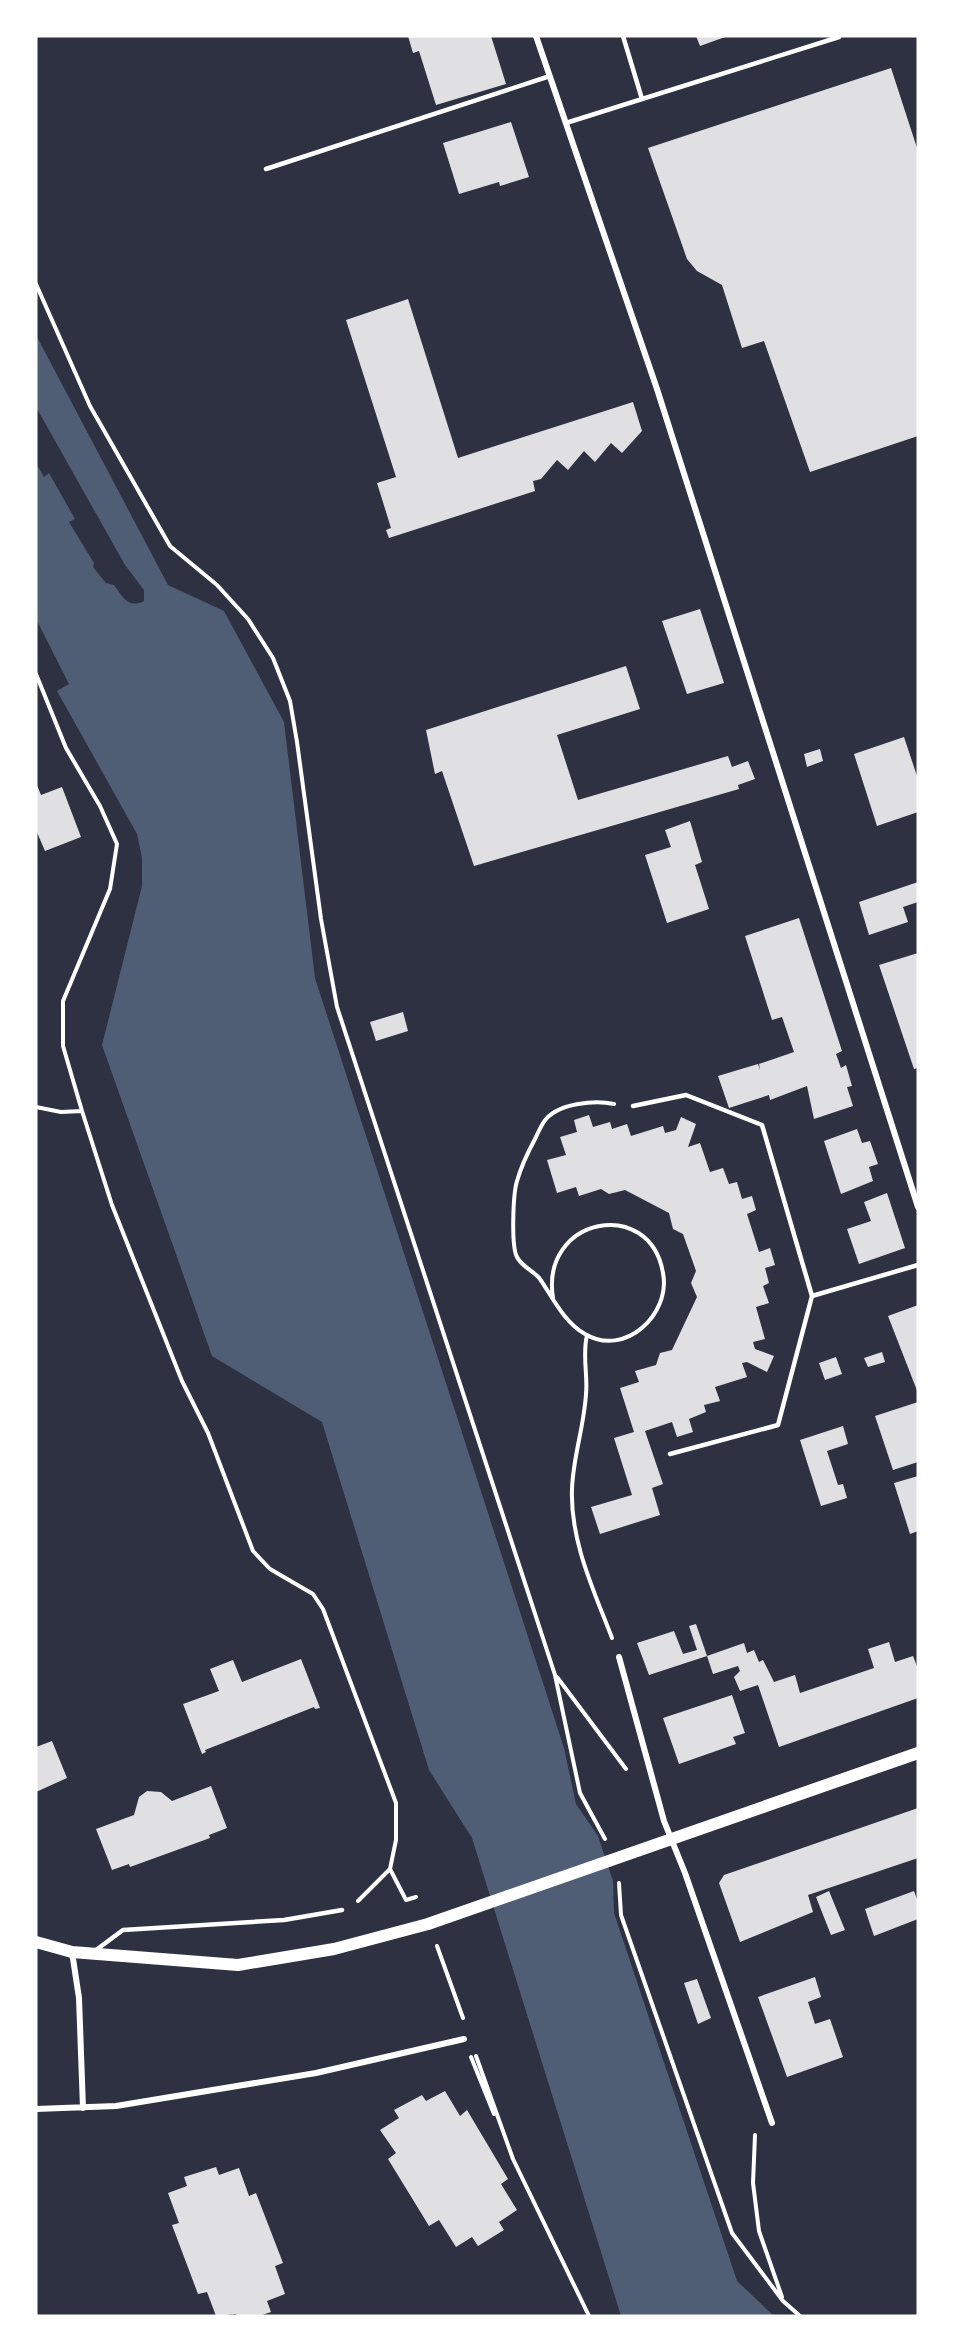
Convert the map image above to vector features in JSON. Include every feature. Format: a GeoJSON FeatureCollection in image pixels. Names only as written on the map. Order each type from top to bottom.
{"type":"FeatureCollection","features":[{"type":"Feature","properties":{"kind":"main road"},"geometry":{"type":"LineString","coordinates":[[36,1942],[72,1952],[238,1965],[334,1949],[428,1924],[918,1753]]}},
{"type":"Feature","properties":{"kind":"street"},"geometry":{"type":"LineString","coordinates":[[536,36],[657,389],[918,1207]]}},
{"type":"Feature","properties":{"kind":"street"},"geometry":{"type":"LineString","coordinates":[[619,1657],[670,1840],[685,1873],[771,2123]]}},
{"type":"Feature","properties":{"kind":"street"},"geometry":{"type":"LineString","coordinates":[[72,1952],[78,1998],[83,2108]]}},
{"type":"Feature","properties":{"kind":"street"},"geometry":{"type":"LineString","coordinates":[[36,2109],[116,2106],[316,2073],[464,2039]]}},
{"type":"Feature","properties":{"kind":"lane"},"geometry":{"type":"LineString","coordinates":[[623,36],[642,99]]}},
{"type":"Feature","properties":{"kind":"lane"},"geometry":{"type":"LineString","coordinates":[[566,123],[839,37]]}},
{"type":"Feature","properties":{"kind":"lane"},"geometry":{"type":"LineString","coordinates":[[266,169],[550,76]]}},
{"type":"Feature","properties":{"kind":"lane"},"geometry":{"type":"LineString","coordinates":[[633,1106],[686,1095],[762,1125],[812,1296],[778,1425],[670,1454]]}},
{"type":"Feature","properties":{"kind":"lane"},"geometry":{"type":"LineString","coordinates":[[812,1296],[918,1265]]}},
{"type":"Feature","properties":{"kind":"lane"},"geometry":{"type":"LineString","coordinates":[[91,1954],[123,1930],[284,1920],[342,1910]]}},
{"type":"Feature","properties":{"kind":"path"},"geometry":{"type":"LineString","coordinates":[[36,284],[90,406],[170,546],[217,585],[248,618],[273,658],[290,701],[321,920],[337,1007],[555,1675],[580,1793],[596,1819],[607,1844]]}},
{"type":"Feature","properties":{"kind":"path"},"geometry":{"type":"LineString","coordinates":[[36,674],[66,748],[100,806],[117,844],[110,889],[63,1001],[63,1046],[82,1111],[112,1205],[182,1382],[208,1433],[238,1517],[253,1551],[270,1569],[313,1594],[323,1609],[396,1803],[396,1840],[390,1869],[364,1898],[342,1910]]}},
{"type":"Feature","properties":{"kind":"path"},"geometry":{"type":"LineString","coordinates":[[554,1298],[551,1282],[555,1262],[562,1249],[583,1230],[597,1226],[623,1226],[640,1234],[653,1247],[661,1262],[664,1276],[663,1292],[650,1320],[642,1330],[629,1336],[601,1340],[587,1335],[572,1325],[554,1298],[546,1292],[540,1280],[516,1257],[514,1244],[516,1183],[529,1151],[546,1120],[553,1113],[590,1103],[633,1106]]}},
{"type":"Feature","properties":{"kind":"path"},"geometry":{"type":"LineString","coordinates":[[36,1107],[61,1112],[82,1111]]}},
{"type":"Feature","properties":{"kind":"path"},"geometry":{"type":"LineString","coordinates":[[587,1335],[584,1360],[586,1394],[575,1453],[572,1515],[581,1555],[619,1657]]}},
{"type":"Feature","properties":{"kind":"path"},"geometry":{"type":"LineString","coordinates":[[555,1675],[631,1776]]}},
{"type":"Feature","properties":{"kind":"path"},"geometry":{"type":"LineString","coordinates":[[390,1869],[406,1900],[416,1896]]}},
{"type":"Feature","properties":{"kind":"path"},"geometry":{"type":"LineString","coordinates":[[619,1877],[621,1915],[732,2233],[783,2301],[800,2316]]}},
{"type":"Feature","properties":{"kind":"path"},"geometry":{"type":"LineString","coordinates":[[434,1938],[466,2027]]}},
{"type":"Feature","properties":{"kind":"path"},"geometry":{"type":"LineString","coordinates":[[464,2039],[513,2159],[590,2316]]}},
{"type":"Feature","properties":{"kind":"path"},"geometry":{"type":"LineString","coordinates":[[474,2049],[513,2159]]}},
{"type":"Feature","properties":{"kind":"path"},"geometry":{"type":"LineString","coordinates":[[756,2129],[753,2184],[759,2231],[783,2301]]}},
{"type":"Feature","properties":{"kind":"water"},"geometry":{"type":"Polygon","coordinates":[[[36,335],[168,585],[224,611],[284,722],[315,978],[564,1748],[576,1804],[598,1836],[613,1881],[614,1913],[737,2281],[774,2316],[621,2316],[472,1838],[429,1770],[322,1422],[212,1356],[102,1045],[142,886],[142,858],[137,834],[57,691],[69,684],[36,619],[36,463],[44,477],[49,473],[75,519],[69,522],[94,563],[93,567],[106,583],[114,585],[126,600],[134,604],[144,601],[144,590],[125,565],[36,407],[36,335]]]}},
{"type":"Feature","properties":{"kind":"building"},"geometry":{"type":"Polygon","coordinates":[[[408,36],[491,36],[506,84],[436,105],[419,51],[413,53],[408,36]]]}},
{"type":"Feature","properties":{"kind":"building"},"geometry":{"type":"Polygon","coordinates":[[[696,36],[728,36],[700,46],[696,36]]]}},
{"type":"Feature","properties":{"kind":"building"},"geometry":{"type":"Polygon","coordinates":[[[891,68],[918,151],[918,436],[810,472],[764,341],[742,348],[722,285],[697,271],[687,259],[648,148],[891,68]]]}},
{"type":"Feature","properties":{"kind":"building"},"geometry":{"type":"Polygon","coordinates":[[[511,122],[529,177],[500,186],[499,182],[459,194],[443,143],[511,122]]]}},
{"type":"Feature","properties":{"kind":"building"},"geometry":{"type":"Polygon","coordinates":[[[408,299],[458,458],[633,402],[642,431],[622,453],[611,443],[595,462],[584,451],[568,470],[557,460],[541,479],[533,481],[535,491],[389,538],[386,530],[391,528],[377,483],[396,477],[346,320],[408,299]]]}},
{"type":"Feature","properties":{"kind":"building"},"geometry":{"type":"Polygon","coordinates":[[[700,609],[724,683],[687,694],[662,621],[700,609]]]}},
{"type":"Feature","properties":{"kind":"building"},"geometry":{"type":"Polygon","coordinates":[[[626,666],[640,709],[557,735],[578,800],[728,756],[732,767],[748,761],[755,779],[738,785],[739,789],[474,866],[442,771],[435,774],[426,730],[626,666]]]}},
{"type":"Feature","properties":{"kind":"building"},"geometry":{"type":"Polygon","coordinates":[[[904,737],[918,779],[918,812],[877,826],[854,754],[904,737]]]}},
{"type":"Feature","properties":{"kind":"building"},"geometry":{"type":"Polygon","coordinates":[[[820,749],[823,761],[807,767],[804,754],[820,749]]]}},
{"type":"Feature","properties":{"kind":"building"},"geometry":{"type":"Polygon","coordinates":[[[36,783],[41,795],[62,787],[81,837],[45,851],[36,830],[36,783]]]}},
{"type":"Feature","properties":{"kind":"building"},"geometry":{"type":"Polygon","coordinates":[[[690,821],[702,862],[695,865],[709,909],[667,923],[645,855],[671,847],[665,830],[690,821]]]}},
{"type":"Feature","properties":{"kind":"building"},"geometry":{"type":"Polygon","coordinates":[[[918,882],[918,902],[903,907],[908,922],[869,935],[859,902],[918,882]]]}},
{"type":"Feature","properties":{"kind":"building"},"geometry":{"type":"Polygon","coordinates":[[[799,918],[842,1051],[836,1054],[841,1068],[846,1065],[852,1086],[847,1087],[853,1106],[814,1119],[807,1086],[770,1100],[769,1095],[729,1108],[718,1076],[758,1064],[760,1070],[759,1064],[794,1052],[782,1017],[772,1020],[745,936],[799,918]]]}},
{"type":"Feature","properties":{"kind":"building"},"geometry":{"type":"Polygon","coordinates":[[[918,953],[918,1068],[914,1069],[879,965],[918,953]]]}},
{"type":"Feature","properties":{"kind":"building"},"geometry":{"type":"Polygon","coordinates":[[[403,1012],[408,1031],[376,1041],[370,1022],[403,1012]]]}},
{"type":"Feature","properties":{"kind":"building"},"geometry":{"type":"Polygon","coordinates":[[[589,1115],[593,1127],[610,1122],[612,1129],[627,1124],[631,1136],[663,1126],[665,1133],[676,1130],[681,1117],[696,1124],[688,1147],[700,1143],[710,1172],[723,1168],[729,1184],[737,1182],[742,1199],[752,1196],[756,1210],[747,1214],[759,1252],[770,1248],[775,1265],[765,1268],[769,1283],[763,1286],[769,1303],[756,1307],[765,1339],[753,1342],[755,1349],[774,1356],[767,1372],[747,1362],[742,1363],[747,1377],[715,1387],[720,1401],[704,1405],[706,1412],[689,1419],[693,1432],[677,1437],[672,1422],[645,1431],[663,1484],[652,1488],[660,1515],[600,1534],[591,1507],[632,1495],[614,1438],[634,1432],[620,1388],[639,1382],[635,1371],[656,1365],[660,1353],[672,1350],[697,1297],[691,1283],[696,1271],[683,1234],[673,1229],[669,1213],[625,1190],[609,1194],[601,1189],[579,1196],[576,1187],[557,1193],[547,1160],[566,1155],[560,1137],[577,1132],[574,1120],[589,1115]]]}},
{"type":"Feature","properties":{"kind":"building"},"geometry":{"type":"Polygon","coordinates":[[[857,1129],[862,1143],[870,1141],[878,1164],[869,1167],[873,1181],[841,1194],[824,1141],[857,1129]]]}},
{"type":"Feature","properties":{"kind":"building"},"geometry":{"type":"Polygon","coordinates":[[[887,1193],[905,1248],[859,1264],[847,1229],[871,1221],[864,1202],[887,1193]]]}},
{"type":"Feature","properties":{"kind":"building"},"geometry":{"type":"Polygon","coordinates":[[[918,1305],[918,1393],[888,1316],[918,1305]]]}},
{"type":"Feature","properties":{"kind":"building"},"geometry":{"type":"Polygon","coordinates":[[[882,1352],[885,1362],[868,1367],[864,1358],[882,1352]]]}},
{"type":"Feature","properties":{"kind":"building"},"geometry":{"type":"Polygon","coordinates":[[[836,1357],[842,1374],[825,1380],[819,1363],[836,1357]]]}},
{"type":"Feature","properties":{"kind":"building"},"geometry":{"type":"Polygon","coordinates":[[[918,1402],[918,1462],[893,1470],[875,1416],[918,1402]]]}},
{"type":"Feature","properties":{"kind":"building"},"geometry":{"type":"Polygon","coordinates":[[[843,1426],[848,1444],[827,1451],[838,1485],[843,1484],[847,1498],[821,1506],[800,1440],[843,1426]]]}},
{"type":"Feature","properties":{"kind":"building"},"geometry":{"type":"Polygon","coordinates":[[[918,1476],[918,1531],[910,1534],[894,1483],[918,1476]]]}},
{"type":"Feature","properties":{"kind":"building"},"geometry":{"type":"Polygon","coordinates":[[[696,1624],[707,1656],[649,1675],[637,1643],[674,1631],[683,1654],[697,1650],[689,1626],[696,1624]]]}},
{"type":"Feature","properties":{"kind":"building"},"geometry":{"type":"Polygon","coordinates":[[[889,1642],[895,1662],[913,1656],[918,1669],[918,1698],[779,1747],[758,1685],[740,1691],[734,1677],[740,1671],[738,1666],[713,1674],[707,1656],[744,1643],[747,1653],[754,1650],[759,1662],[763,1660],[774,1682],[795,1675],[800,1693],[874,1668],[868,1649],[889,1642]]]}},
{"type":"Feature","properties":{"kind":"building"},"geometry":{"type":"Polygon","coordinates":[[[301,1659],[320,1708],[315,1709],[314,1707],[205,1750],[206,1752],[202,1754],[183,1704],[219,1691],[210,1669],[233,1660],[242,1682],[301,1659]]]}},
{"type":"Feature","properties":{"kind":"building"},"geometry":{"type":"Polygon","coordinates":[[[732,1695],[745,1733],[733,1737],[736,1744],[679,1764],[663,1718],[732,1695]]]}},
{"type":"Feature","properties":{"kind":"building"},"geometry":{"type":"Polygon","coordinates":[[[52,1741],[67,1778],[36,1792],[36,1747],[52,1741]]]}},
{"type":"Feature","properties":{"kind":"building"},"geometry":{"type":"Polygon","coordinates":[[[211,1786],[227,1828],[209,1835],[210,1838],[130,1867],[129,1864],[112,1870],[96,1829],[134,1815],[139,1797],[147,1791],[161,1792],[172,1801],[211,1786]]]}},
{"type":"Feature","properties":{"kind":"building"},"geometry":{"type":"Polygon","coordinates":[[[918,1808],[918,1858],[808,1895],[813,1912],[740,1942],[719,1883],[724,1875],[918,1808]]]}},
{"type":"Feature","properties":{"kind":"building"},"geometry":{"type":"Polygon","coordinates":[[[829,1891],[845,1930],[831,1935],[816,1897],[829,1891]]]}},
{"type":"Feature","properties":{"kind":"building"},"geometry":{"type":"Polygon","coordinates":[[[914,1891],[918,1902],[918,1919],[874,1936],[865,1909],[914,1891]]]}},
{"type":"Feature","properties":{"kind":"building"},"geometry":{"type":"Polygon","coordinates":[[[815,1977],[821,1997],[808,2002],[815,2024],[830,2019],[843,2057],[787,2077],[758,1997],[815,1977]]]}},
{"type":"Feature","properties":{"kind":"building"},"geometry":{"type":"Polygon","coordinates":[[[697,1979],[711,2018],[698,2024],[684,1983],[697,1979]]]}},
{"type":"Feature","properties":{"kind":"building"},"geometry":{"type":"Polygon","coordinates":[[[445,2091],[460,2116],[467,2110],[508,2179],[501,2184],[517,2210],[499,2222],[504,2230],[478,2246],[472,2237],[456,2247],[439,2220],[429,2226],[388,2159],[396,2153],[380,2130],[399,2118],[394,2110],[422,2095],[426,2101],[445,2091]]]}},
{"type":"Feature","properties":{"kind":"building"},"geometry":{"type":"Polygon","coordinates":[[[216,2167],[219,2175],[239,2168],[249,2196],[256,2193],[283,2263],[275,2266],[285,2294],[267,2301],[271,2312],[259,2316],[237,2316],[236,2314],[216,2316],[207,2292],[198,2294],[172,2225],[179,2223],[168,2193],[187,2186],[184,2177],[216,2167]]]}}]}
